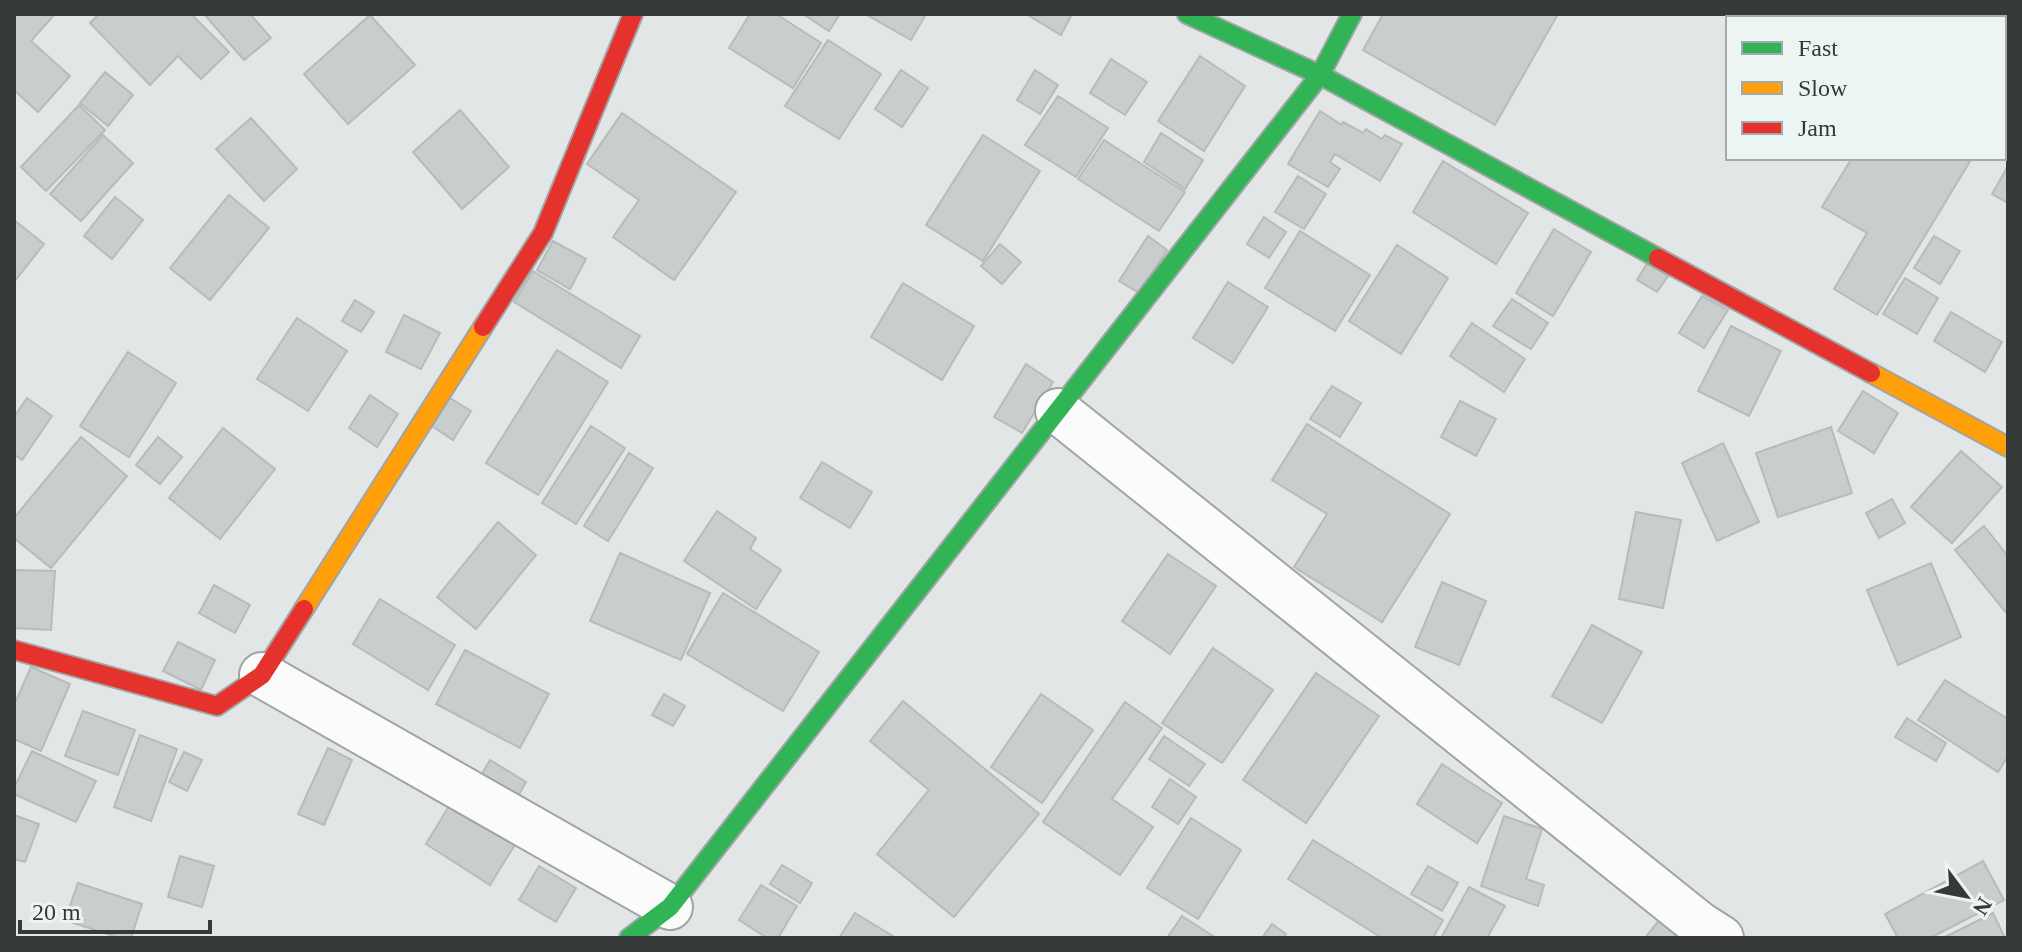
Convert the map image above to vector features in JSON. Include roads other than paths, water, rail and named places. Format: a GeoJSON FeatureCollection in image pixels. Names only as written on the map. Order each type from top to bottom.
{"type":"FeatureCollection","features":[{"type":"Feature","properties":{"kind":"street"},"geometry":{"type":"LineString","coordinates":[[14,650],[217,706],[262,675],[543,233],[633,14]]}},
{"type":"Feature","properties":{"kind":"street"},"geometry":{"type":"LineString","coordinates":[[1187,14],[1320,75],[2008,447]]}},
{"type":"Feature","properties":{"kind":"street"},"geometry":{"type":"LineString","coordinates":[[629,938],[670,907],[1320,75],[1352,14]]}},
{"type":"Feature","properties":{"kind":"street"},"geometry":{"type":"LineString","coordinates":[[1058,411],[1687,915],[1721,938]]}},
{"type":"Feature","properties":{"kind":"street"},"geometry":{"type":"LineString","coordinates":[[262,675],[670,907]]}}]}
